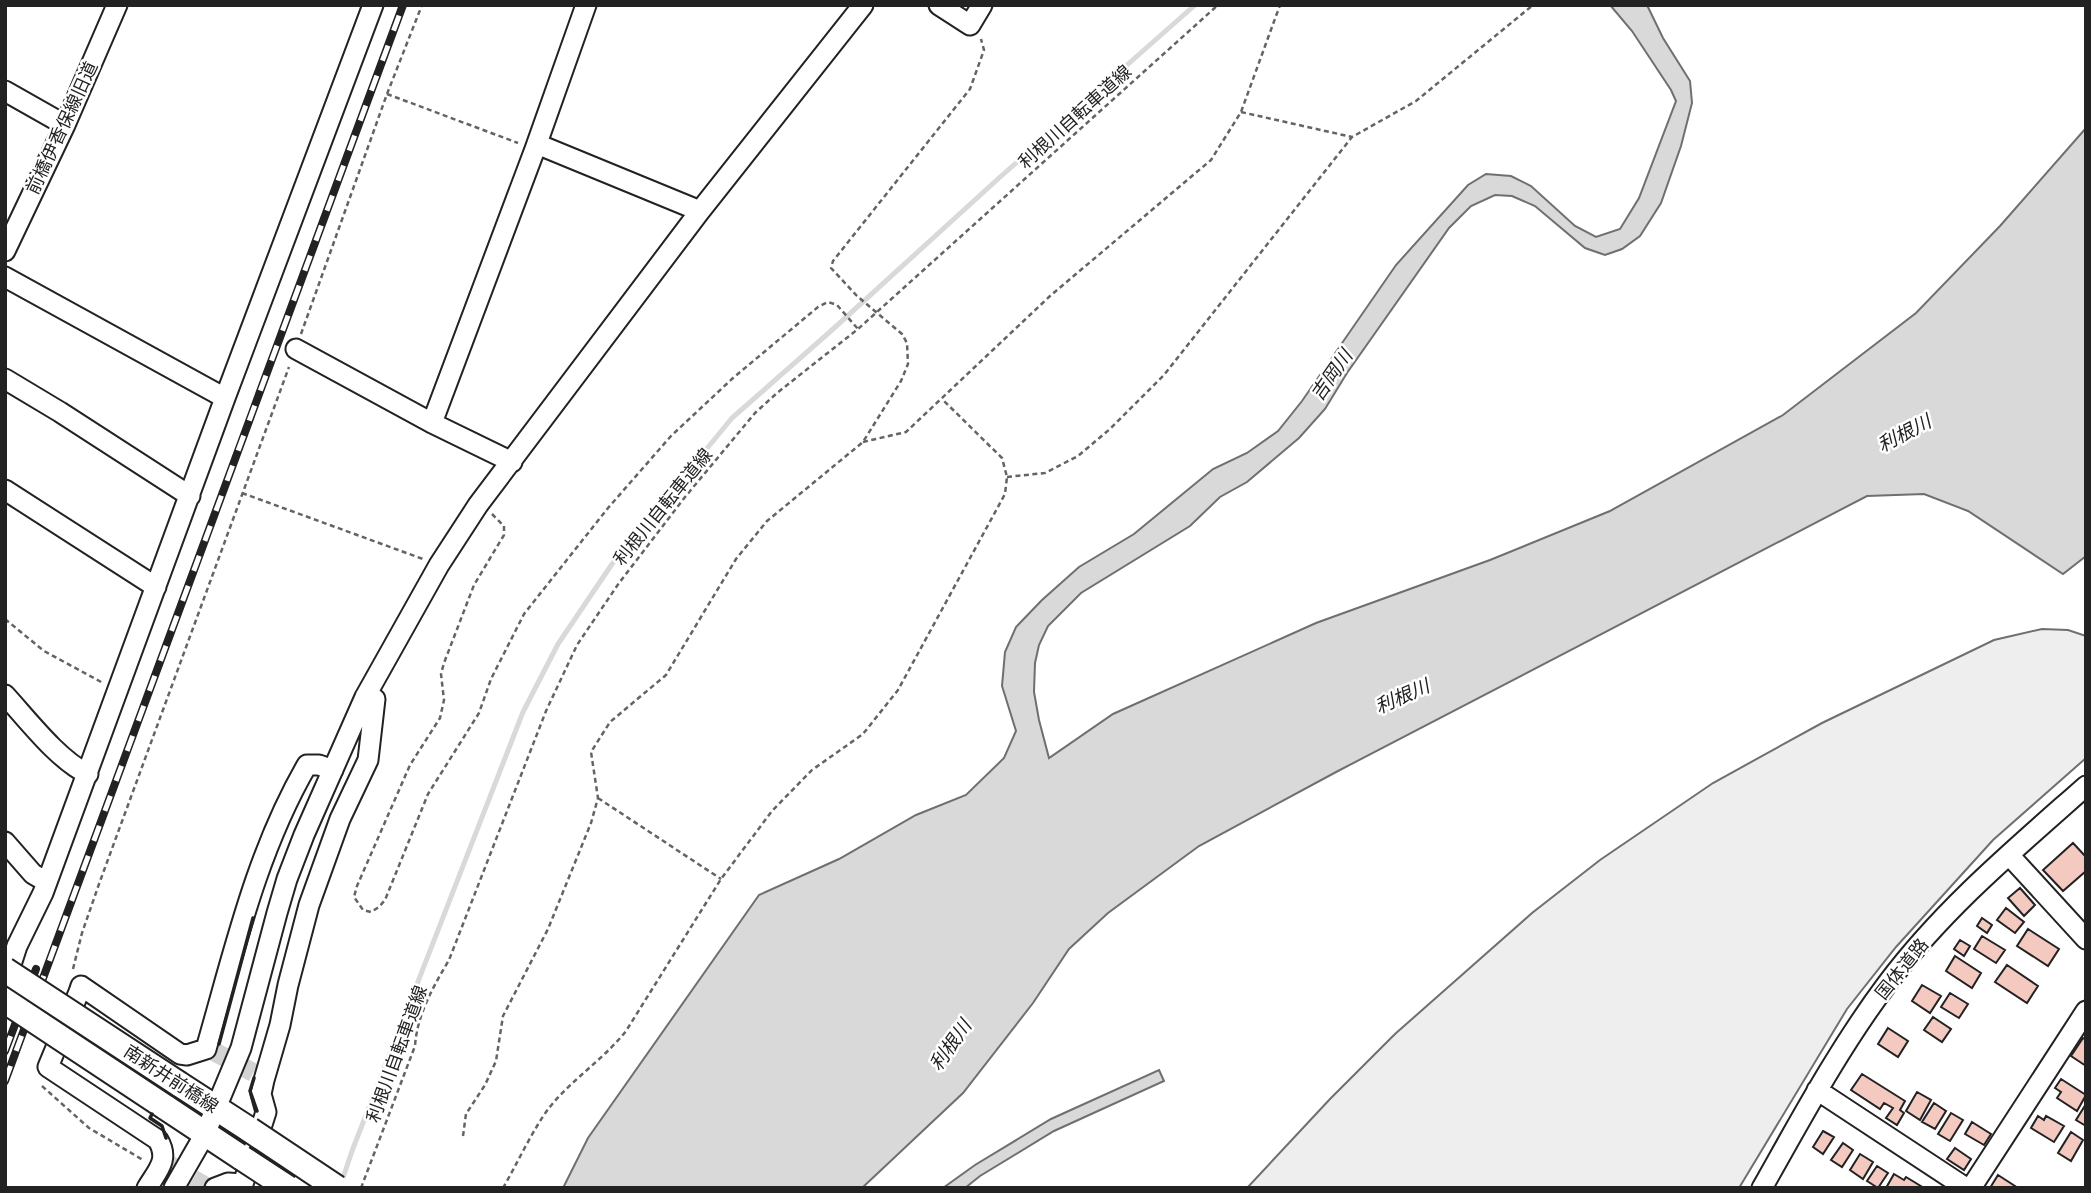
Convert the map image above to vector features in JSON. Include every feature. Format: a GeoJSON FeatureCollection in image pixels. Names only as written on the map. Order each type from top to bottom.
{"type":"FeatureCollection","features":[{"type":"Feature","properties":{"kind":"main road","name":"南新井前橋線"},"geometry":{"type":"LineString","coordinates":[[5,970],[337,1188]]}},
{"type":"Feature","properties":{"kind":"main road","name":"南新井前橋線"},"geometry":{"type":"LineString","coordinates":[[5,1001],[288,1188]]}},
{"type":"Feature","properties":{"kind":"street","name":"前橋伊香保線旧道"},"geometry":{"type":"LineString","coordinates":[[5,251],[65,125],[117,5]]}},
{"type":"Feature","properties":{"kind":"street"},"geometry":{"type":"LineString","coordinates":[[5,983],[11,942],[47,882],[373,5]]}},
{"type":"Feature","properties":{"kind":"street"},"geometry":{"type":"LineString","coordinates":[[432,423],[536,147],[586,5]]}},
{"type":"Feature","properties":{"kind":"street"},"geometry":{"type":"LineString","coordinates":[[174,1188],[217,1109],[244,1039],[287,879],[333,770],[365,697],[439,565],[478,505],[700,211],[863,5]]}},
{"type":"Feature","properties":{"kind":"street"},"geometry":{"type":"LineString","coordinates":[[939,5],[970,25],[982,5]]}},
{"type":"Feature","properties":{"kind":"street"},"geometry":{"type":"LineString","coordinates":[[5,91],[65,125]]}},
{"type":"Feature","properties":{"kind":"street"},"geometry":{"type":"LineString","coordinates":[[536,147],[700,211]]}},
{"type":"Feature","properties":{"kind":"street"},"geometry":{"type":"LineString","coordinates":[[5,277],[225,398]]}},
{"type":"Feature","properties":{"kind":"street"},"geometry":{"type":"LineString","coordinates":[[296,349],[432,423],[512,462]]}},
{"type":"Feature","properties":{"kind":"street"},"geometry":{"type":"LineString","coordinates":[[5,379],[190,496]]}},
{"type":"Feature","properties":{"kind":"street"},"geometry":{"type":"LineString","coordinates":[[5,490],[156,587]]}},
{"type":"Feature","properties":{"kind":"street"},"geometry":{"type":"LineString","coordinates":[[5,695],[59,752],[88,774]]}},
{"type":"Feature","properties":{"kind":"street"},"geometry":{"type":"LineString","coordinates":[[209,1187],[243,1184],[266,1112],[260,1077],[280,1026],[309,905],[340,819],[370,754],[375,699],[365,697]]}},
{"type":"Feature","properties":{"kind":"street"},"geometry":{"type":"LineString","coordinates":[[147,1188],[163,1165],[163,1151],[158,1140],[48,1067],[82,986],[180,1054],[187,1055],[208,1049],[258,870],[293,790],[307,765],[319,765],[333,770]]}},
{"type":"Feature","properties":{"kind":"street","name":"国体道路"},"geometry":{"type":"LineString","coordinates":[[1762,1188],[1817,1090],[1887,983],[1949,913],[2086,786]]}},
{"type":"Feature","properties":{"kind":"street"},"geometry":{"type":"LineString","coordinates":[[7,848],[33,874],[47,882]]}},
{"type":"Feature","properties":{"kind":"street"},"geometry":{"type":"LineString","coordinates":[[2009,855],[2086,939]]}},
{"type":"Feature","properties":{"kind":"street"},"geometry":{"type":"LineString","coordinates":[[1817,1090],[1968,1188],[2086,1011]]}},
{"type":"Feature","properties":{"kind":"street"},"geometry":{"type":"LineString","coordinates":[[135,1124],[180,1054]]}},
{"type":"Feature","properties":{"kind":"path"},"geometry":{"type":"LineString","coordinates":[[82,986],[76,981],[73,968],[82,933],[387,94],[422,5]]}},
{"type":"Feature","properties":{"kind":"path","name":"利根川自転車道線"},"geometry":{"type":"LineString","coordinates":[[361,1188],[415,1046],[416,1029],[424,1008],[449,960],[541,723],[577,645],[619,583],[685,497],[755,413],[858,329],[1218,5]]}},
{"type":"Feature","properties":{"kind":"path"},"geometry":{"type":"LineString","coordinates":[[863,442],[906,432],[1050,296],[1211,160],[1241,111],[1280,5]]}},
{"type":"Feature","properties":{"kind":"path"},"geometry":{"type":"LineString","coordinates":[[1007,477],[1045,473],[1078,456],[1110,429],[1164,375],[1352,137],[1416,101],[1533,5]]}},
{"type":"Feature","properties":{"kind":"path"},"geometry":{"type":"LineString","coordinates":[[463,1136],[466,1114],[485,1085],[496,1061],[503,1016],[548,929],[591,823],[598,798],[591,752],[610,722],[666,675],[736,559],[767,521],[863,442],[901,381],[908,364],[907,343],[902,334],[857,296],[831,268],[833,261],[970,89],[984,50],[983,42],[970,25]]}},
{"type":"Feature","properties":{"kind":"path"},"geometry":{"type":"LineString","coordinates":[[387,94],[536,147]]}},
{"type":"Feature","properties":{"kind":"path"},"geometry":{"type":"LineString","coordinates":[[1241,111],[1352,137]]}},
{"type":"Feature","properties":{"kind":"path"},"geometry":{"type":"LineString","coordinates":[[495,516],[504,526],[505,535],[474,585],[444,663],[441,674],[444,700],[440,718],[410,765],[356,886],[354,897],[363,910],[371,912],[385,900],[428,794],[479,713],[491,679],[524,614],[608,508],[671,436],[733,378],[818,307],[828,302],[837,305],[858,329]]}},
{"type":"Feature","properties":{"kind":"path"},"geometry":{"type":"LineString","coordinates":[[503,1188],[548,1109],[569,1086],[610,1050],[626,1031],[721,879],[772,811],[812,770],[863,734],[898,690],[1005,494],[1007,477],[1002,458],[942,399]]}},
{"type":"Feature","properties":{"kind":"path"},"geometry":{"type":"LineString","coordinates":[[243,493],[439,565]]}},
{"type":"Feature","properties":{"kind":"path"},"geometry":{"type":"LineString","coordinates":[[5,619],[44,651],[119,690]]}},
{"type":"Feature","properties":{"kind":"path"},"geometry":{"type":"LineString","coordinates":[[598,798],[721,879]]}},
{"type":"Feature","properties":{"kind":"path"},"geometry":{"type":"LineString","coordinates":[[48,1067],[40,1082],[42,1086],[89,1128],[163,1165]]}},
{"type":"Feature","properties":{"kind":"shaded area"},"geometry":{"type":"Polygon","coordinates":[[[2042,629],[2068,630],[2086,636],[2086,758],[1993,840],[1896,947],[1847,1009],[1739,1188],[1247,1188],[1395,1034],[1532,913],[1600,860],[1713,783],[1822,723],[1994,640],[2042,629]]]}},
{"type":"Feature","properties":{"kind":"water"},"geometry":{"type":"Polygon","coordinates":[[[1610,5],[1647,5],[1663,38],[1690,81],[1692,103],[1681,146],[1661,203],[1640,236],[1622,249],[1605,255],[1585,248],[1535,206],[1512,196],[1495,195],[1471,206],[1449,228],[1347,373],[1325,409],[1299,438],[1247,482],[1220,497],[1190,526],[1081,593],[1048,626],[1039,645],[1035,663],[1034,692],[1049,758],[1113,714],[1316,623],[1490,560],[1610,511],[1783,415],[1916,313],[2000,226],[2086,128],[2086,556],[2063,574],[1968,511],[1924,494],[1867,496],[1199,846],[1108,913],[1069,949],[1033,1003],[963,1093],[862,1188],[563,1188],[588,1138],[759,895],[839,859],[916,815],[966,795],[1004,758],[1016,731],[1002,686],[1005,652],[1016,627],[1079,567],[1134,534],[1213,469],[1247,453],[1278,431],[1302,401],[1396,265],[1468,185],[1486,174],[1511,176],[1531,186],[1575,226],[1596,237],[1620,229],[1639,198],[1676,101],[1632,31],[1610,5]]]}},
{"type":"Feature","properties":{"kind":"water"},"geometry":{"type":"Polygon","coordinates":[[[1159,1070],[1164,1081],[1054,1131],[965,1188],[943,1188],[975,1165],[1051,1119],[1159,1070]]]}},
{"type":"Feature","properties":{"kind":"building"},"geometry":{"type":"Polygon","coordinates":[[[2073,843],[2086,857],[2086,871],[2063,891],[2043,870],[2073,843]]]}},
{"type":"Feature","properties":{"kind":"building"},"geometry":{"type":"Polygon","coordinates":[[[2020,888],[2035,905],[2024,916],[2008,898],[2020,888]]]}},
{"type":"Feature","properties":{"kind":"building"},"geometry":{"type":"Polygon","coordinates":[[[2006,908],[2024,922],[2015,933],[1997,920],[2006,908]]]}},
{"type":"Feature","properties":{"kind":"building"},"geometry":{"type":"Polygon","coordinates":[[[1982,918],[1992,925],[1987,933],[1977,926],[1982,918]]]}},
{"type":"Feature","properties":{"kind":"building"},"geometry":{"type":"Polygon","coordinates":[[[2028,929],[2059,949],[2048,966],[2017,946],[2028,929]]]}},
{"type":"Feature","properties":{"kind":"building"},"geometry":{"type":"Polygon","coordinates":[[[1982,936],[2005,950],[1996,963],[1974,949],[1982,936]]]}},
{"type":"Feature","properties":{"kind":"building"},"geometry":{"type":"Polygon","coordinates":[[[1960,940],[1970,946],[1964,956],[1954,949],[1960,940]]]}},
{"type":"Feature","properties":{"kind":"building"},"geometry":{"type":"Polygon","coordinates":[[[1955,956],[1981,973],[1972,988],[1946,971],[1955,956]]]}},
{"type":"Feature","properties":{"kind":"building"},"geometry":{"type":"Polygon","coordinates":[[[2007,965],[2038,986],[2027,1003],[1995,982],[2007,965]]]}},
{"type":"Feature","properties":{"kind":"building"},"geometry":{"type":"Polygon","coordinates":[[[1922,985],[1941,996],[1930,1013],[1912,1001],[1922,985]]]}},
{"type":"Feature","properties":{"kind":"building"},"geometry":{"type":"Polygon","coordinates":[[[1950,993],[1968,1004],[1959,1018],[1941,1007],[1950,993]]]}},
{"type":"Feature","properties":{"kind":"building"},"geometry":{"type":"Polygon","coordinates":[[[1933,1017],[1951,1029],[1942,1042],[1924,1030],[1933,1017]]]}},
{"type":"Feature","properties":{"kind":"building"},"geometry":{"type":"Polygon","coordinates":[[[1888,1028],[1908,1041],[1898,1057],[1878,1044],[1888,1028]]]}},
{"type":"Feature","properties":{"kind":"building"},"geometry":{"type":"Polygon","coordinates":[[[2083,1038],[2086,1040],[2086,1066],[2071,1056],[2083,1038]]]}},
{"type":"Feature","properties":{"kind":"building"},"geometry":{"type":"Polygon","coordinates":[[[1862,1074],[1905,1101],[1900,1110],[1904,1113],[1897,1125],[1886,1118],[1893,1108],[1884,1103],[1880,1109],[1851,1090],[1862,1074]]]}},
{"type":"Feature","properties":{"kind":"building"},"geometry":{"type":"Polygon","coordinates":[[[2061,1079],[2086,1095],[2077,1111],[2057,1098],[2061,1092],[2055,1088],[2061,1079]]]}},
{"type":"Feature","properties":{"kind":"building"},"geometry":{"type":"Polygon","coordinates":[[[1917,1092],[1931,1100],[1920,1120],[1906,1111],[1917,1092]]]}},
{"type":"Feature","properties":{"kind":"building"},"geometry":{"type":"Polygon","coordinates":[[[1934,1103],[1946,1111],[1935,1129],[1922,1122],[1934,1103]]]}},
{"type":"Feature","properties":{"kind":"building"},"geometry":{"type":"Polygon","coordinates":[[[2086,1104],[2086,1126],[2076,1120],[2086,1104]]]}},
{"type":"Feature","properties":{"kind":"building"},"geometry":{"type":"Polygon","coordinates":[[[1951,1113],[1963,1120],[1950,1141],[1938,1134],[1951,1113]]]}},
{"type":"Feature","properties":{"kind":"building"},"geometry":{"type":"Polygon","coordinates":[[[2038,1116],[2044,1120],[2046,1116],[2064,1126],[2054,1142],[2031,1128],[2038,1116]]]}},
{"type":"Feature","properties":{"kind":"building"},"geometry":{"type":"Polygon","coordinates":[[[1972,1122],[1991,1134],[1984,1145],[1965,1134],[1972,1122]]]}},
{"type":"Feature","properties":{"kind":"building"},"geometry":{"type":"Polygon","coordinates":[[[1823,1131],[1834,1137],[1823,1154],[1813,1147],[1823,1131]]]}},
{"type":"Feature","properties":{"kind":"building"},"geometry":{"type":"Polygon","coordinates":[[[2071,1132],[2083,1140],[2071,1161],[2058,1153],[2071,1132]]]}},
{"type":"Feature","properties":{"kind":"building"},"geometry":{"type":"Polygon","coordinates":[[[1843,1143],[1853,1150],[1842,1167],[1831,1160],[1843,1143]]]}},
{"type":"Feature","properties":{"kind":"building"},"geometry":{"type":"Polygon","coordinates":[[[1955,1148],[1971,1159],[1964,1170],[1947,1159],[1955,1148]]]}},
{"type":"Feature","properties":{"kind":"building"},"geometry":{"type":"Polygon","coordinates":[[[1860,1154],[1873,1162],[1863,1179],[1850,1170],[1860,1154]]]}},
{"type":"Feature","properties":{"kind":"building"},"geometry":{"type":"Polygon","coordinates":[[[1877,1166],[1888,1173],[1878,1188],[1867,1181],[1877,1166]]]}},
{"type":"Feature","properties":{"kind":"building"},"geometry":{"type":"Polygon","coordinates":[[[1894,1174],[1904,1180],[1906,1177],[1924,1188],[1886,1188],[1894,1174]]]}},
{"type":"Feature","properties":{"kind":"building"},"geometry":{"type":"Polygon","coordinates":[[[1998,1175],[2018,1188],[1990,1188],[1998,1175]]]}},
{"type":"Feature","properties":{"kind":"waterway"},"geometry":{"type":"LineString","coordinates":[[341,1184],[523,712],[558,644],[612,564],[732,418],[1195,5]]}},
{"type":"Feature","properties":{"kind":"tunnel"},"geometry":{"type":"LineString","coordinates":[[211,1050],[256,1074]]}},
{"type":"Feature","properties":{"kind":"tunnel"},"geometry":{"type":"LineString","coordinates":[[168,1164],[205,1186]]}},
{"type":"Feature","properties":{"kind":"railway"},"geometry":{"type":"LineString","coordinates":[[5,1081],[403,5]]}},
{"type":"Feature","properties":{"kind":"railway"},"geometry":{"type":"LineString","coordinates":[[5,1051],[36,969]]}},
{"type":"Feature","properties":{"kind":"wall"},"geometry":{"type":"LineString","coordinates":[[219,1044],[253,918]]}},
{"type":"Feature","properties":{"kind":"wall"},"geometry":{"type":"LineString","coordinates":[[254,1078],[250,1091],[257,1111]]}},
{"type":"Feature","properties":{"kind":"wall"},"geometry":{"type":"LineString","coordinates":[[152,1114],[150,1118],[162,1126],[166,1138]]}},
{"type":"Feature","properties":{"kind":"water label","name":"吉岡川"},"geometry":{"type":"Point","coordinates":[1331,375]}},
{"type":"Feature","properties":{"kind":"water label","name":"利根川"},"geometry":{"type":"Point","coordinates":[1904,433]}},
{"type":"Feature","properties":{"kind":"water label","name":"利根川"},"geometry":{"type":"Point","coordinates":[1402,696]}},
{"type":"Feature","properties":{"kind":"water label","name":"利根川"},"geometry":{"type":"Point","coordinates":[950,1045]}}]}
